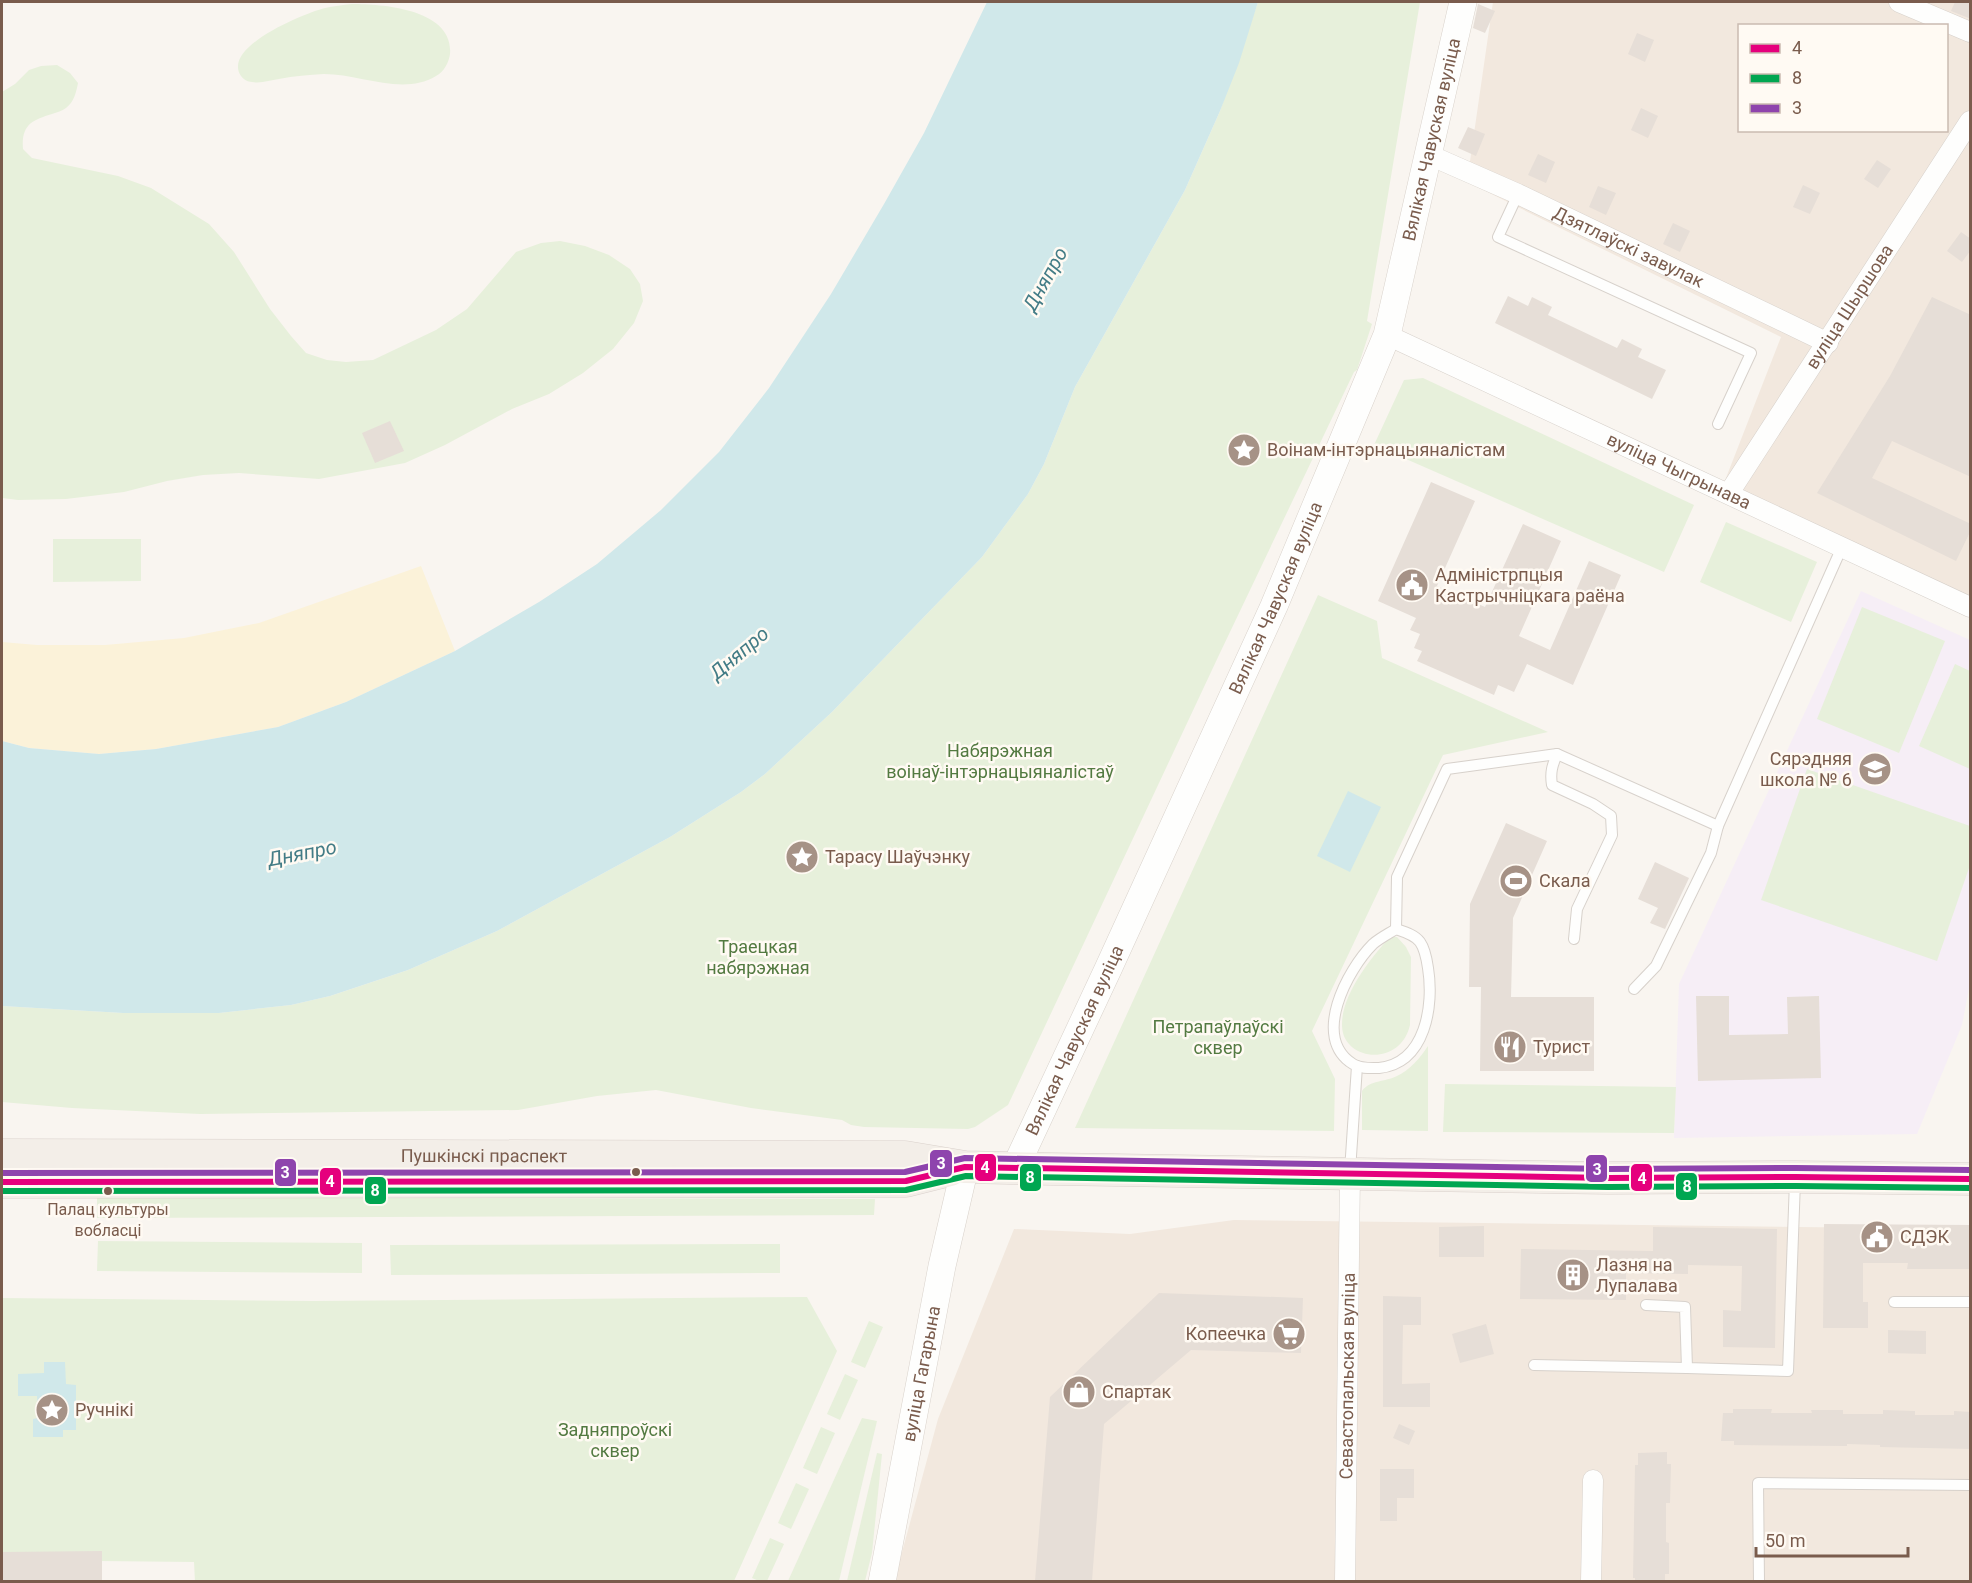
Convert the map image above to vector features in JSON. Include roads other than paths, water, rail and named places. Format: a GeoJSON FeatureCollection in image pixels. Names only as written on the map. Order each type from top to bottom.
{"type":"FeatureCollection","features":[{"type":"Feature","properties":{"kind":"main road","name":"Вялікая Чавуская вуліца"},"geometry":{"type":"LineString","coordinates":[[1015,1168],[1274,606],[1387,335],[1463,2]]}},
{"type":"Feature","properties":{"kind":"main road","name":"Пушкінскі праспект"},"geometry":{"type":"LineString","coordinates":[[2,1155],[906,1157],[965,1167],[1608,1178],[1971,1179]]}},
{"type":"Feature","properties":{"kind":"main road","name":"Пушкінскі праспект"},"geometry":{"type":"LineString","coordinates":[[2,1182],[906,1181],[965,1167]]}},
{"type":"Feature","properties":{"kind":"main road","name":"вуліца Гагарына"},"geometry":{"type":"LineString","coordinates":[[882,1581],[942,1266],[965,1167]]}},
{"type":"Feature","properties":{"kind":"street"},"geometry":{"type":"LineString","coordinates":[[1899,2],[1971,33]]}},
{"type":"Feature","properties":{"kind":"street","name":"вуліца Шыршова"},"geometry":{"type":"LineString","coordinates":[[1729,493],[1971,121]]}},
{"type":"Feature","properties":{"kind":"street","name":"Дзятлаўскі завулак"},"geometry":{"type":"LineString","coordinates":[[1427,154],[1518,194],[1828,343]]}},
{"type":"Feature","properties":{"kind":"street","name":"вуліца Чыгрынава"},"geometry":{"type":"LineString","coordinates":[[1387,335],[1971,607]]}},
{"type":"Feature","properties":{"kind":"street","name":"Севастопальская вуліца"},"geometry":{"type":"LineString","coordinates":[[1345,1581],[1350,1173]]}},
{"type":"Feature","properties":{"kind":"street"},"geometry":{"type":"LineString","coordinates":[[1591,1581],[1593,1480]]}},
{"type":"Feature","properties":{"kind":"lane"},"geometry":{"type":"LineString","coordinates":[[1518,194],[1498,237],[1751,353],[1718,424]]}},
{"type":"Feature","properties":{"kind":"lane"},"geometry":{"type":"LineString","coordinates":[[1635,989],[1656,966],[1711,853],[1718,826],[1842,547]]}},
{"type":"Feature","properties":{"kind":"lane"},"geometry":{"type":"LineString","coordinates":[[1396,930],[1397,877],[1447,769],[1557,754],[1718,826]]}},
{"type":"Feature","properties":{"kind":"lane"},"geometry":{"type":"LineString","coordinates":[[1557,754],[1550,774],[1552,785],[1593,804],[1611,816],[1612,835],[1577,909],[1574,939]]}},
{"type":"Feature","properties":{"kind":"lane"},"geometry":{"type":"LineString","coordinates":[[1396,930],[1410,934],[1421,943],[1426,958],[1431,994],[1424,1030],[1418,1044],[1397,1062],[1385,1067],[1357,1066],[1339,1052],[1335,1043],[1333,1029],[1336,1008],[1346,985],[1374,944],[1396,930]]}},
{"type":"Feature","properties":{"kind":"lane"},"geometry":{"type":"LineString","coordinates":[[1350,1173],[1357,1066]]}},
{"type":"Feature","properties":{"kind":"lane"},"geometry":{"type":"LineString","coordinates":[[1534,1365],[1788,1371],[1796,1177]]}},
{"type":"Feature","properties":{"kind":"lane"},"geometry":{"type":"LineString","coordinates":[[1894,1302],[1971,1302]]}},
{"type":"Feature","properties":{"kind":"lane"},"geometry":{"type":"LineString","coordinates":[[1646,1305],[1685,1307],[1687,1368]]}},
{"type":"Feature","properties":{"kind":"lane"},"geometry":{"type":"LineString","coordinates":[[1759,1581],[1758,1483],[1971,1485]]}},
{"type":"Feature","properties":{"kind":"water","name":"Дняпро"},"geometry":{"type":"Polygon","coordinates":[[[987,2],[1258,2],[1239,63],[1185,190],[1075,387],[1044,464],[1028,494],[982,557],[832,712],[765,774],[670,837],[497,931],[408,970],[330,996],[291,1005],[219,1013],[123,1013],[2,1006],[2,741],[29,748],[99,754],[156,749],[278,727],[346,702],[455,651],[539,602],[597,564],[661,510],[719,452],[769,388],[831,294],[884,204],[924,133],[987,2]]]}},
{"type":"Feature","properties":{"kind":"water"},"geometry":{"type":"Polygon","coordinates":[[[1348,791],[1381,807],[1350,872],[1317,856],[1348,791]]]}},
{"type":"Feature","properties":{"kind":"water"},"geometry":{"type":"Polygon","coordinates":[[[44,1362],[65,1362],[66,1384],[76,1385],[76,1430],[63,1430],[63,1437],[33,1437],[33,1419],[38,1418],[37,1396],[18,1396],[18,1374],[44,1373],[44,1362]]]}},
{"type":"Feature","properties":{"kind":"place","name":"Воінам-інтэрнацыяналістам"},"geometry":{"type":"Point","coordinates":[1244,450]}},
{"type":"Feature","properties":{"kind":"place","name":"Адміністрпцыя Кастрычніцкага раёна"},"geometry":{"type":"Point","coordinates":[1412,585]}},
{"type":"Feature","properties":{"kind":"place","name":"Сярэдняя школа № 6"},"geometry":{"type":"Point","coordinates":[1875,769]}},
{"type":"Feature","properties":{"kind":"place","name":"Тарасу Шаўчэнку"},"geometry":{"type":"Point","coordinates":[802,857]}},
{"type":"Feature","properties":{"kind":"place","name":"Скала"},"geometry":{"type":"Point","coordinates":[1516,881]}},
{"type":"Feature","properties":{"kind":"place","name":"Турист"},"geometry":{"type":"Point","coordinates":[1510,1047]}},
{"type":"Feature","properties":{"kind":"place","name":"Палац культуры вобласці"},"geometry":{"type":"Point","coordinates":[108,1191]}},
{"type":"Feature","properties":{"kind":"place","name":"СДЭК"},"geometry":{"type":"Point","coordinates":[1877,1237]}},
{"type":"Feature","properties":{"kind":"place","name":"Лазня на Лупалава"},"geometry":{"type":"Point","coordinates":[1573,1275]}},
{"type":"Feature","properties":{"kind":"place","name":"Копеечка"},"geometry":{"type":"Point","coordinates":[1289,1334]}},
{"type":"Feature","properties":{"kind":"place","name":"Спартак"},"geometry":{"type":"Point","coordinates":[1079,1392]}},
{"type":"Feature","properties":{"kind":"place","name":"Ручнікі"},"geometry":{"type":"Point","coordinates":[52,1410]}},
{"type":"Feature","properties":{"kind":"park label","name":"Набярэжная воінаў-інтэрнацыяналістаў"},"geometry":{"type":"Point","coordinates":[1000,762]}},
{"type":"Feature","properties":{"kind":"park label","name":"Траецкая набярэжная"},"geometry":{"type":"Point","coordinates":[758,957]}},
{"type":"Feature","properties":{"kind":"park label","name":"Петрапаўлаўскі сквер"},"geometry":{"type":"Point","coordinates":[1218,1037]}},
{"type":"Feature","properties":{"kind":"park label","name":"Задняпроўскі сквер"},"geometry":{"type":"Point","coordinates":[615,1440]}}]}
